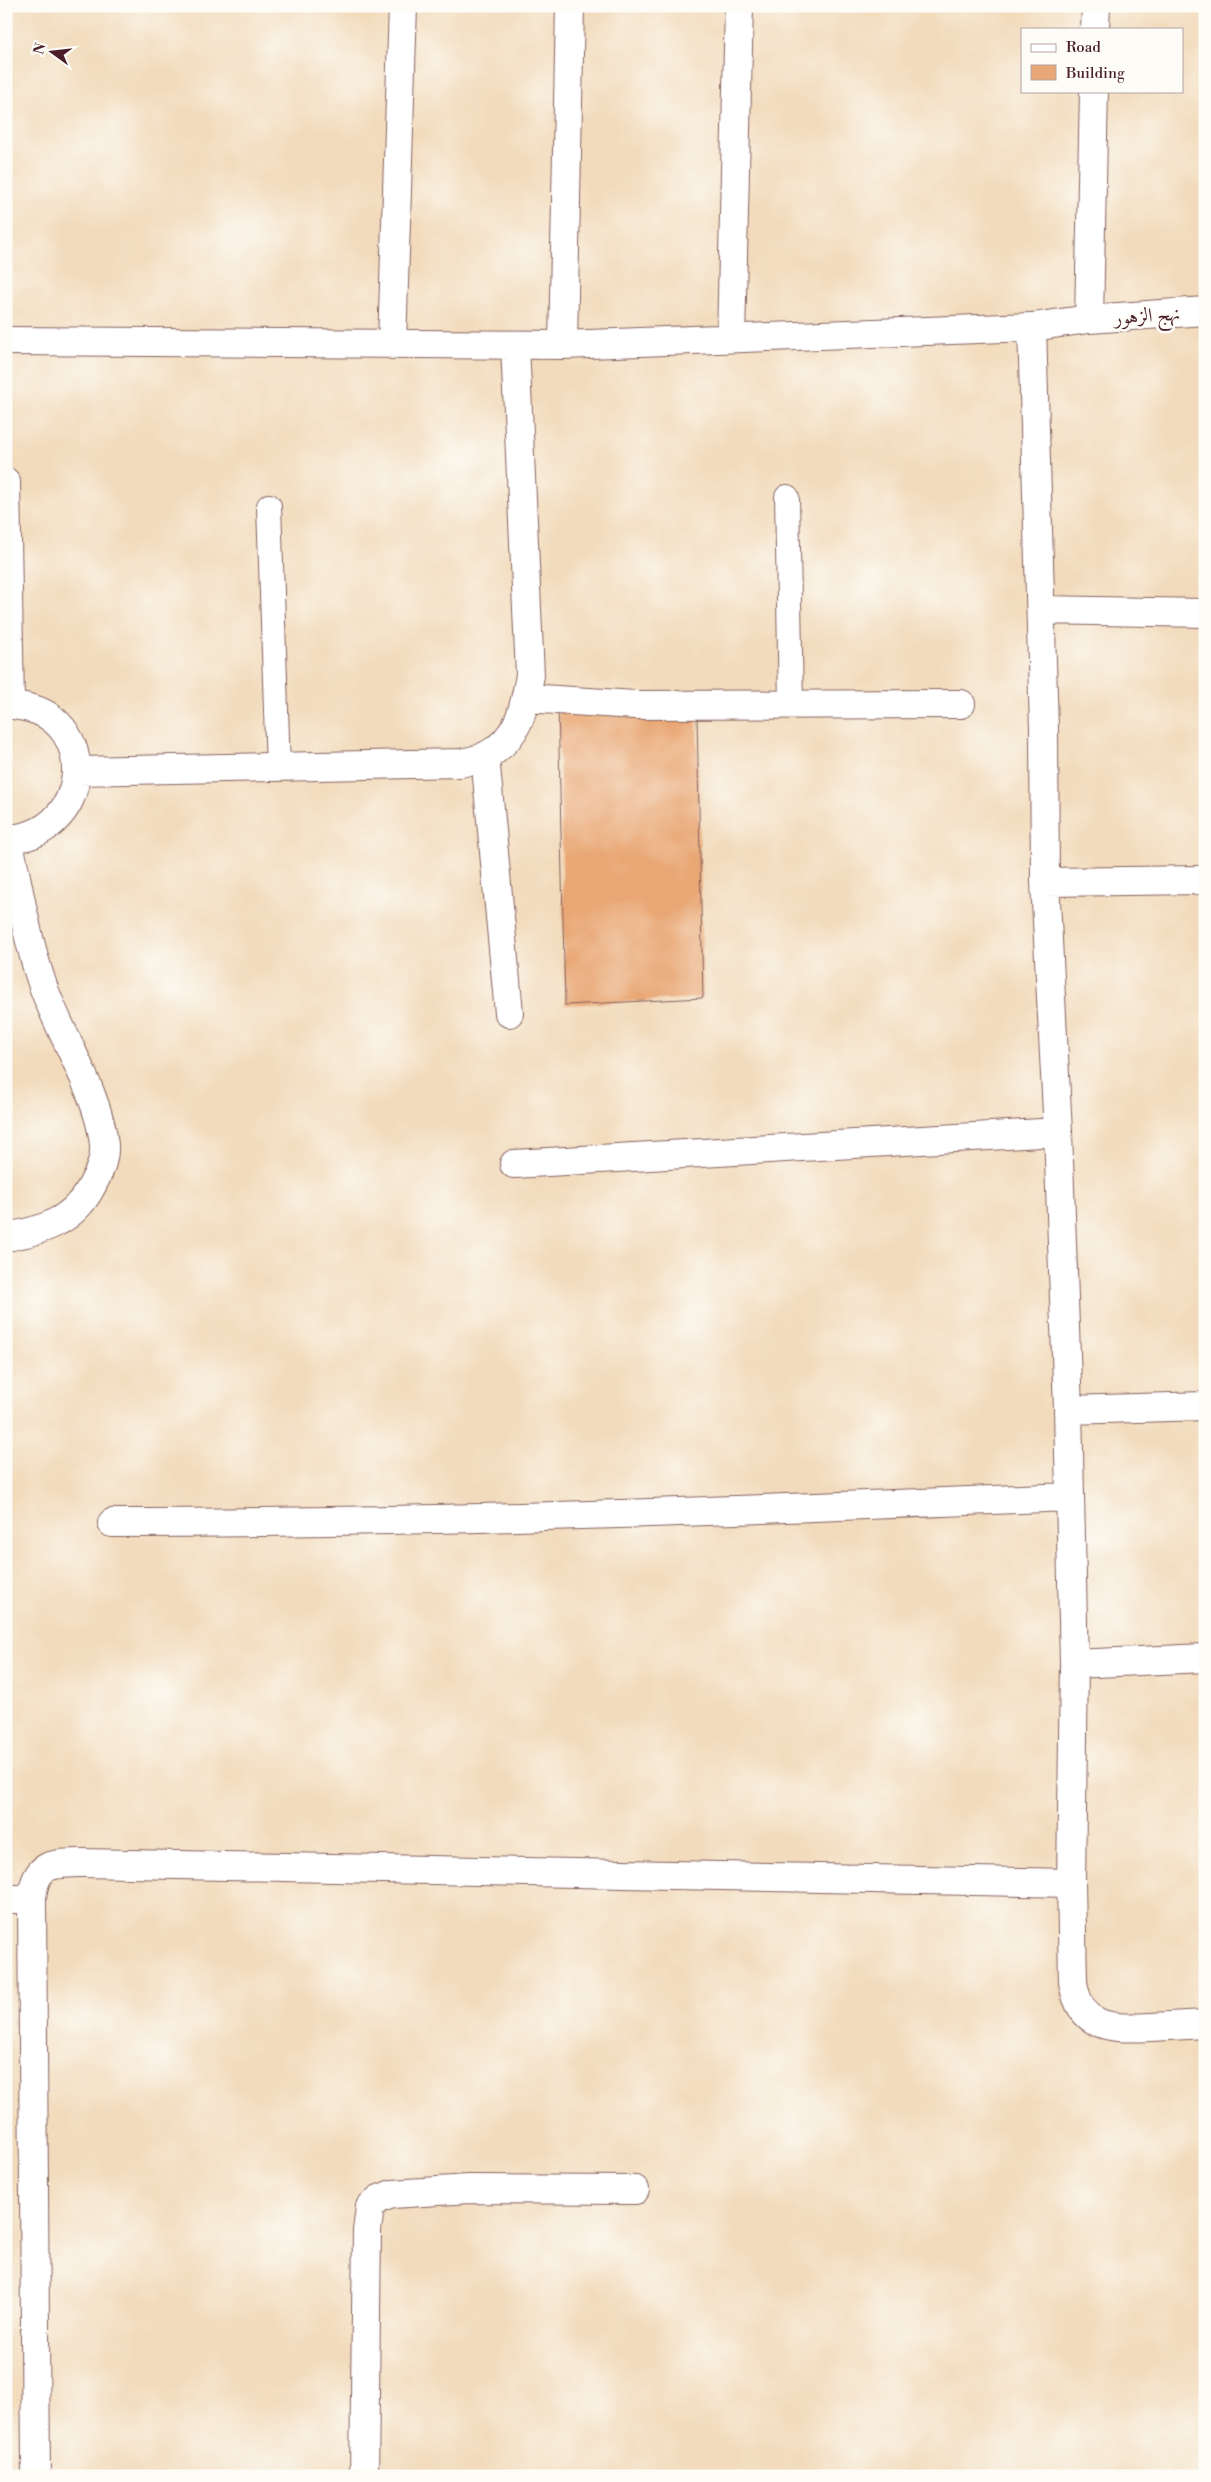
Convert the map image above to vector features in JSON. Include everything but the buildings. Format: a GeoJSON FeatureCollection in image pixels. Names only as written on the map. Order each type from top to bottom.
{"type":"FeatureCollection","features":[{"type":"Feature","properties":{"kind":"street"},"geometry":{"type":"LineString","coordinates":[[392,345],[403,6]]}},
{"type":"Feature","properties":{"kind":"street"},"geometry":{"type":"LineString","coordinates":[[563,345],[570,6]]}},
{"type":"Feature","properties":{"kind":"street"},"geometry":{"type":"LineString","coordinates":[[731,338],[739,6]]}},
{"type":"Feature","properties":{"kind":"street"},"geometry":{"type":"LineString","coordinates":[[1095,28],[1096,6]]}},
{"type":"Feature","properties":{"kind":"street"},"geometry":{"type":"LineString","coordinates":[[1089,319],[1094,92]]}},
{"type":"Feature","properties":{"kind":"street","name":"نهج الزهور"},"geometry":{"type":"LineString","coordinates":[[6,341],[563,345],[1032,327],[1089,319],[1205,311]]}},
{"type":"Feature","properties":{"kind":"street"},"geometry":{"type":"LineString","coordinates":[[1032,327],[1041,610],[1045,882],[1058,1132],[1068,1410],[1074,1664],[1071,1884],[1073,1982],[1075,1998],[1084,2013],[1102,2025],[1121,2029],[1205,2024]]}},
{"type":"Feature","properties":{"kind":"street"},"geometry":{"type":"LineString","coordinates":[[78,771],[460,763],[485,756],[509,738],[524,712],[530,675],[515,345]]}},
{"type":"Feature","properties":{"kind":"street"},"geometry":{"type":"LineString","coordinates":[[6,482],[8,704],[36,709],[58,724],[72,746],[78,771],[71,798],[56,820],[35,835],[7,839],[27,930],[42,983],[94,1106],[104,1145],[99,1173],[83,1200],[64,1217],[40,1231],[6,1237]]}},
{"type":"Feature","properties":{"kind":"street"},"geometry":{"type":"LineString","coordinates":[[1041,610],[1205,613]]}},
{"type":"Feature","properties":{"kind":"street"},"geometry":{"type":"LineString","coordinates":[[526,698],[635,705],[961,704]]}},
{"type":"Feature","properties":{"kind":"street"},"geometry":{"type":"LineString","coordinates":[[485,756],[509,1013]]}},
{"type":"Feature","properties":{"kind":"street"},"geometry":{"type":"LineString","coordinates":[[1045,882],[1205,880]]}},
{"type":"Feature","properties":{"kind":"street"},"geometry":{"type":"LineString","coordinates":[[514,1164],[1058,1132]]}},
{"type":"Feature","properties":{"kind":"street"},"geometry":{"type":"LineString","coordinates":[[1068,1410],[1205,1406]]}},
{"type":"Feature","properties":{"kind":"street"},"geometry":{"type":"LineString","coordinates":[[112,1523],[257,1523],[688,1513],[1069,1497]]}},
{"type":"Feature","properties":{"kind":"street"},"geometry":{"type":"LineString","coordinates":[[1074,1664],[1205,1658]]}},
{"type":"Feature","properties":{"kind":"street"},"geometry":{"type":"LineString","coordinates":[[36,2476],[19,1899],[36,1875],[45,1867],[82,1864],[1071,1884]]}},
{"type":"Feature","properties":{"kind":"street"},"geometry":{"type":"LineString","coordinates":[[364,2476],[367,2231],[370,2207],[379,2199],[392,2194],[469,2189],[635,2190]]}},
{"type":"Feature","properties":{"kind":"lane"},"geometry":{"type":"LineString","coordinates":[[787,497],[791,704]]}},
{"type":"Feature","properties":{"kind":"lane"},"geometry":{"type":"LineString","coordinates":[[269,506],[278,768]]}}]}
